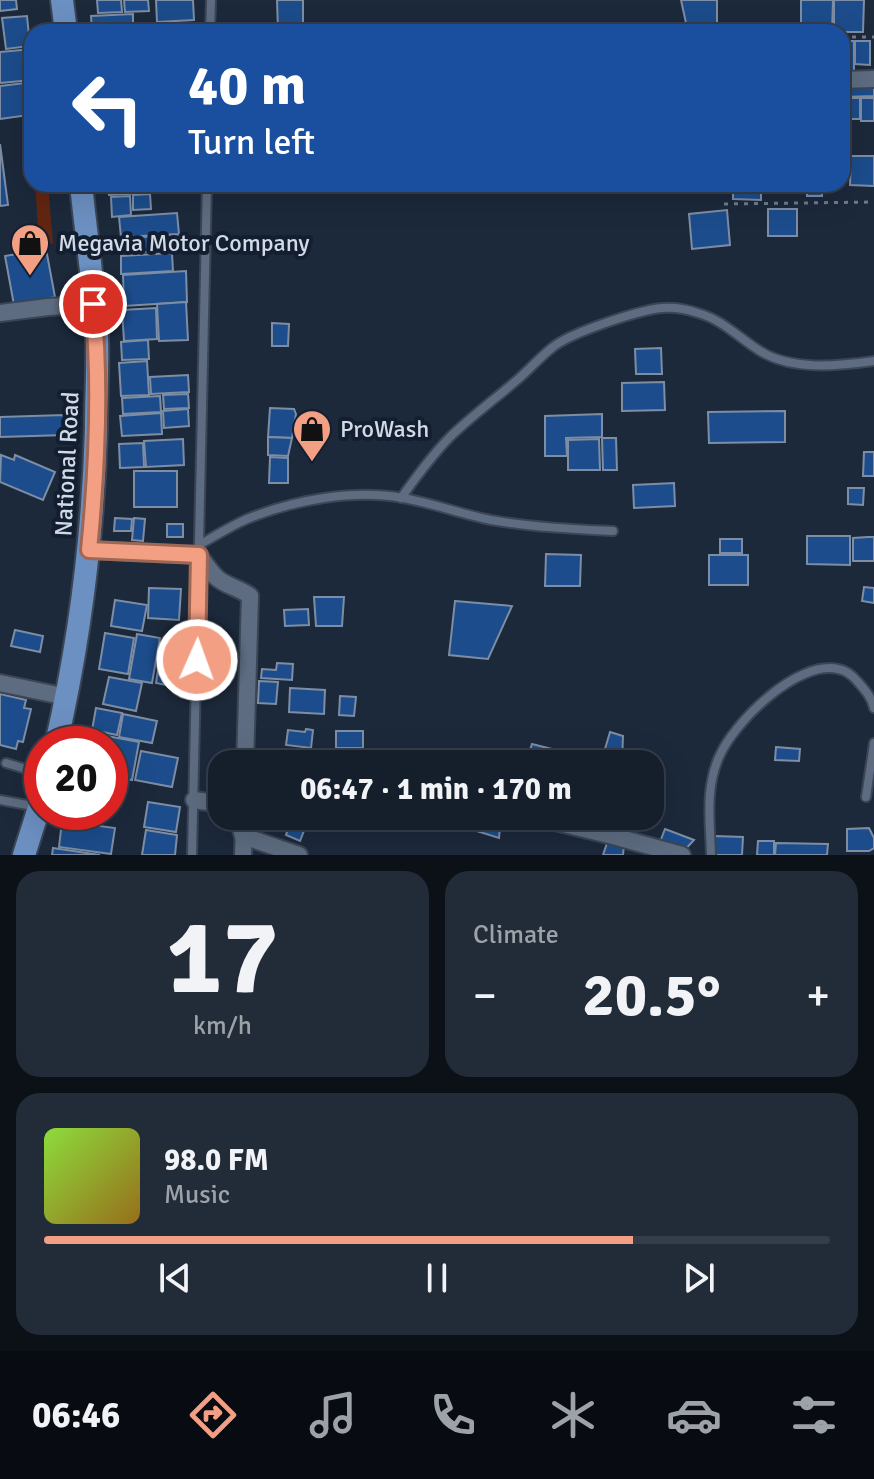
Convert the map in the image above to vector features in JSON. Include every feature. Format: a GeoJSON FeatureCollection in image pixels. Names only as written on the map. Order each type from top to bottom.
{"type":"FeatureCollection","features":[{"type":"Feature","properties":{"kind":"highway"},"geometry":{"type":"LineString","coordinates":[[62,0],[65,24]]}},
{"type":"Feature","properties":{"kind":"highway","name":"National Road"},"geometry":{"type":"LineString","coordinates":[[60,726],[82,606],[92,516],[97,337],[82,192]]}},
{"type":"Feature","properties":{"kind":"highway"},"geometry":{"type":"LineString","coordinates":[[24,855],[32,830]]}},
{"type":"Feature","properties":{"kind":"street"},"geometry":{"type":"LineString","coordinates":[[850,80],[874,79]]}},
{"type":"Feature","properties":{"kind":"street"},"geometry":{"type":"LineString","coordinates":[[0,313],[93,304]]}},
{"type":"Feature","properties":{"kind":"street"},"geometry":{"type":"LineString","coordinates":[[89,550],[199,550],[217,578],[248,593],[245,750]]}},
{"type":"Feature","properties":{"kind":"street"},"geometry":{"type":"LineString","coordinates":[[0,683],[67,697]]}},
{"type":"Feature","properties":{"kind":"street"},"geometry":{"type":"LineString","coordinates":[[194,800],[208,802]]}},
{"type":"Feature","properties":{"kind":"street"},"geometry":{"type":"LineString","coordinates":[[241,830],[243,836]]}},
{"type":"Feature","properties":{"kind":"street"},"geometry":{"type":"LineString","coordinates":[[243,830],[243,855]]}},
{"type":"Feature","properties":{"kind":"street"},"geometry":{"type":"LineString","coordinates":[[588,830],[682,855]]}},
{"type":"Feature","properties":{"kind":"street"},"geometry":{"type":"LineString","coordinates":[[243,836],[299,855]]}},
{"type":"Feature","properties":{"kind":"lane"},"geometry":{"type":"LineString","coordinates":[[210,24],[211,0]]}},
{"type":"Feature","properties":{"kind":"lane"},"geometry":{"type":"LineString","coordinates":[[192,855],[207,192]]}},
{"type":"Feature","properties":{"kind":"lane"},"geometry":{"type":"LineString","coordinates":[[401,498],[451,436],[553,347],[571,336],[651,310],[683,309],[702,314],[727,326],[777,360],[844,365],[874,361]]}},
{"type":"Feature","properties":{"kind":"lane"},"geometry":{"type":"LineString","coordinates":[[199,550],[246,519],[273,510],[307,501],[368,495],[401,498],[528,525],[613,531]]}},
{"type":"Feature","properties":{"kind":"lane"},"geometry":{"type":"LineString","coordinates":[[711,855],[711,778],[720,753],[737,727],[758,704],[805,674],[821,669],[838,669],[862,685],[874,708]]}},
{"type":"Feature","properties":{"kind":"lane"},"geometry":{"type":"LineString","coordinates":[[866,797],[874,743]]}},
{"type":"Feature","properties":{"kind":"lane"},"geometry":{"type":"LineString","coordinates":[[6,763],[24,768]]}},
{"type":"Feature","properties":{"kind":"lane"},"geometry":{"type":"LineString","coordinates":[[0,800],[24,801]]}},
{"type":"Feature","properties":{"kind":"path"},"geometry":{"type":"LineString","coordinates":[[850,37],[874,37]]}},
{"type":"Feature","properties":{"kind":"path"},"geometry":{"type":"LineString","coordinates":[[724,204],[874,202]]}},
{"type":"Feature","properties":{"kind":"shaded area"},"geometry":{"type":"Polygon","coordinates":[[[36,192],[49,192],[53,244],[39,242],[36,192]]]}},
{"type":"Feature","properties":{"kind":"building"},"geometry":{"type":"Polygon","coordinates":[[[0,0],[16,0],[17,9],[0,11],[0,0]]]}},
{"type":"Feature","properties":{"kind":"building"},"geometry":{"type":"Polygon","coordinates":[[[97,0],[121,0],[122,12],[98,13],[97,0]]]}},
{"type":"Feature","properties":{"kind":"building"},"geometry":{"type":"Polygon","coordinates":[[[124,0],[148,0],[149,11],[125,12],[124,0]]]}},
{"type":"Feature","properties":{"kind":"building"},"geometry":{"type":"Polygon","coordinates":[[[156,0],[193,0],[194,20],[157,22],[156,0]]]}},
{"type":"Feature","properties":{"kind":"building"},"geometry":{"type":"Polygon","coordinates":[[[277,0],[303,0],[303,24],[278,24],[277,0]]]}},
{"type":"Feature","properties":{"kind":"building"},"geometry":{"type":"Polygon","coordinates":[[[681,0],[717,0],[717,23],[686,23],[681,0]]]}},
{"type":"Feature","properties":{"kind":"building"},"geometry":{"type":"Polygon","coordinates":[[[801,0],[833,0],[832,24],[801,24],[801,0]]]}},
{"type":"Feature","properties":{"kind":"building"},"geometry":{"type":"Polygon","coordinates":[[[834,0],[864,0],[863,32],[850,32],[850,24],[834,24],[834,0]]]}},
{"type":"Feature","properties":{"kind":"building"},"geometry":{"type":"Polygon","coordinates":[[[133,14],[133,24],[92,24],[91,16],[133,14]]]}},
{"type":"Feature","properties":{"kind":"building"},"geometry":{"type":"Polygon","coordinates":[[[27,16],[24,47],[6,49],[2,18],[27,16]]]}},
{"type":"Feature","properties":{"kind":"building"},"geometry":{"type":"Polygon","coordinates":[[[850,41],[854,41],[854,71],[850,71],[850,41]]]}},
{"type":"Feature","properties":{"kind":"building"},"geometry":{"type":"Polygon","coordinates":[[[855,41],[870,41],[870,65],[855,64],[855,41]]]}},
{"type":"Feature","properties":{"kind":"building"},"geometry":{"type":"Polygon","coordinates":[[[24,50],[24,81],[0,83],[0,52],[24,50]]]}},
{"type":"Feature","properties":{"kind":"building"},"geometry":{"type":"Polygon","coordinates":[[[24,83],[24,116],[0,119],[0,86],[24,83]]]}},
{"type":"Feature","properties":{"kind":"building"},"geometry":{"type":"Polygon","coordinates":[[[850,83],[874,83],[874,96],[850,97],[850,83]]]}},
{"type":"Feature","properties":{"kind":"building"},"geometry":{"type":"Polygon","coordinates":[[[850,98],[860,98],[860,119],[850,119],[850,98]]]}},
{"type":"Feature","properties":{"kind":"building"},"geometry":{"type":"Polygon","coordinates":[[[861,98],[874,98],[874,121],[861,121],[861,98]]]}},
{"type":"Feature","properties":{"kind":"building"},"geometry":{"type":"Polygon","coordinates":[[[0,144],[8,205],[0,206],[0,144]]]}},
{"type":"Feature","properties":{"kind":"building"},"geometry":{"type":"Polygon","coordinates":[[[851,156],[874,156],[874,186],[850,185],[851,156]]]}},
{"type":"Feature","properties":{"kind":"building"},"geometry":{"type":"Polygon","coordinates":[[[109,192],[146,193],[109,195],[109,192]]]}},
{"type":"Feature","properties":{"kind":"building"},"geometry":{"type":"Polygon","coordinates":[[[733,192],[761,192],[761,200],[733,199],[733,192]]]}},
{"type":"Feature","properties":{"kind":"building"},"geometry":{"type":"Polygon","coordinates":[[[807,192],[822,192],[822,196],[807,196],[807,192]]]}},
{"type":"Feature","properties":{"kind":"building"},"geometry":{"type":"Polygon","coordinates":[[[150,194],[151,209],[133,210],[133,195],[150,194]]]}},
{"type":"Feature","properties":{"kind":"building"},"geometry":{"type":"Polygon","coordinates":[[[130,196],[131,215],[112,217],[111,197],[130,196]]]}},
{"type":"Feature","properties":{"kind":"building"},"geometry":{"type":"Polygon","coordinates":[[[768,209],[797,209],[797,236],[768,236],[768,209]]]}},
{"type":"Feature","properties":{"kind":"building"},"geometry":{"type":"Polygon","coordinates":[[[727,210],[730,245],[692,249],[689,214],[727,210]]]}},
{"type":"Feature","properties":{"kind":"building"},"geometry":{"type":"Polygon","coordinates":[[[177,213],[179,234],[121,237],[119,217],[177,213]]]}},
{"type":"Feature","properties":{"kind":"building"},"geometry":{"type":"Polygon","coordinates":[[[179,235],[180,250],[124,253],[123,238],[179,235]]]}},
{"type":"Feature","properties":{"kind":"building","name":"Megavia Motor Company"},"geometry":{"type":"Polygon","coordinates":[[[46,249],[55,297],[14,305],[5,256],[46,249]]]}},
{"type":"Feature","properties":{"kind":"building"},"geometry":{"type":"Polygon","coordinates":[[[172,253],[173,271],[121,274],[121,256],[172,253]]]}},
{"type":"Feature","properties":{"kind":"building"},"geometry":{"type":"Polygon","coordinates":[[[186,271],[187,302],[124,306],[123,275],[186,271]]]}},
{"type":"Feature","properties":{"kind":"building"},"geometry":{"type":"Polygon","coordinates":[[[186,302],[188,340],[159,341],[157,304],[186,302]]]}},
{"type":"Feature","properties":{"kind":"building"},"geometry":{"type":"Polygon","coordinates":[[[156,308],[157,339],[124,341],[122,310],[156,308]]]}},
{"type":"Feature","properties":{"kind":"building"},"geometry":{"type":"Polygon","coordinates":[[[272,323],[289,324],[288,346],[272,346],[272,323]]]}},
{"type":"Feature","properties":{"kind":"building"},"geometry":{"type":"Polygon","coordinates":[[[148,340],[149,359],[122,360],[121,342],[148,340]]]}},
{"type":"Feature","properties":{"kind":"building"},"geometry":{"type":"Polygon","coordinates":[[[661,348],[662,374],[636,374],[635,349],[661,348]]]}},
{"type":"Feature","properties":{"kind":"building"},"geometry":{"type":"Polygon","coordinates":[[[147,361],[149,395],[121,396],[119,363],[147,361]]]}},
{"type":"Feature","properties":{"kind":"building"},"geometry":{"type":"Polygon","coordinates":[[[188,375],[189,392],[151,394],[150,377],[188,375]]]}},
{"type":"Feature","properties":{"kind":"building"},"geometry":{"type":"Polygon","coordinates":[[[664,382],[665,410],[622,411],[622,383],[664,382]]]}},
{"type":"Feature","properties":{"kind":"building"},"geometry":{"type":"Polygon","coordinates":[[[188,394],[189,408],[164,409],[163,395],[188,394]]]}},
{"type":"Feature","properties":{"kind":"building"},"geometry":{"type":"Polygon","coordinates":[[[160,396],[161,412],[123,414],[122,398],[160,396]]]}},
{"type":"Feature","properties":{"kind":"building"},"geometry":{"type":"Polygon","coordinates":[[[270,408],[294,409],[292,438],[268,437],[270,408]]]}},
{"type":"Feature","properties":{"kind":"building"},"geometry":{"type":"Polygon","coordinates":[[[188,409],[189,426],[164,428],[163,411],[188,409]]]}},
{"type":"Feature","properties":{"kind":"building"},"geometry":{"type":"Polygon","coordinates":[[[785,411],[785,442],[709,443],[708,412],[785,411]]]}},
{"type":"Feature","properties":{"kind":"building"},"geometry":{"type":"Polygon","coordinates":[[[161,413],[162,434],[122,436],[120,416],[161,413]]]}},
{"type":"Feature","properties":{"kind":"building"},"geometry":{"type":"Polygon","coordinates":[[[602,414],[602,437],[566,438],[567,456],[545,456],[545,416],[602,414]]]}},
{"type":"Feature","properties":{"kind":"building"},"geometry":{"type":"Polygon","coordinates":[[[64,415],[65,435],[0,437],[0,417],[64,415]]]}},
{"type":"Feature","properties":{"kind":"building"},"geometry":{"type":"Polygon","coordinates":[[[268,437],[292,438],[288,456],[268,455],[268,437]]]}},
{"type":"Feature","properties":{"kind":"building"},"geometry":{"type":"Polygon","coordinates":[[[602,438],[616,438],[617,470],[603,470],[602,438]]]}},
{"type":"Feature","properties":{"kind":"building"},"geometry":{"type":"Polygon","coordinates":[[[183,439],[184,465],[146,467],[144,441],[183,439]]]}},
{"type":"Feature","properties":{"kind":"building"},"geometry":{"type":"Polygon","coordinates":[[[599,439],[600,470],[568,470],[568,440],[599,439]]]}},
{"type":"Feature","properties":{"kind":"building"},"geometry":{"type":"Polygon","coordinates":[[[143,443],[144,467],[120,468],[119,444],[143,443]]]}},
{"type":"Feature","properties":{"kind":"building"},"geometry":{"type":"Polygon","coordinates":[[[864,452],[874,452],[874,476],[863,476],[864,452]]]}},
{"type":"Feature","properties":{"kind":"building"},"geometry":{"type":"Polygon","coordinates":[[[1,455],[14,460],[15,455],[55,472],[43,500],[0,482],[1,455]]]}},
{"type":"Feature","properties":{"kind":"building"},"geometry":{"type":"Polygon","coordinates":[[[270,457],[288,458],[288,483],[269,483],[270,457]]]}},
{"type":"Feature","properties":{"kind":"building"},"geometry":{"type":"Polygon","coordinates":[[[134,471],[177,471],[177,507],[134,507],[134,471]]]}},
{"type":"Feature","properties":{"kind":"building"},"geometry":{"type":"Polygon","coordinates":[[[674,483],[675,506],[634,508],[633,485],[674,483]]]}},
{"type":"Feature","properties":{"kind":"building"},"geometry":{"type":"Polygon","coordinates":[[[848,488],[864,488],[863,505],[848,504],[848,488]]]}},
{"type":"Feature","properties":{"kind":"building"},"geometry":{"type":"Polygon","coordinates":[[[115,518],[132,519],[131,531],[114,531],[115,518]]]}},
{"type":"Feature","properties":{"kind":"building"},"geometry":{"type":"Polygon","coordinates":[[[134,518],[145,519],[143,541],[132,540],[134,518]]]}},
{"type":"Feature","properties":{"kind":"building"},"geometry":{"type":"Polygon","coordinates":[[[167,524],[183,524],[183,537],[167,537],[167,524]]]}},
{"type":"Feature","properties":{"kind":"building"},"geometry":{"type":"Polygon","coordinates":[[[807,536],[850,536],[850,565],[807,564],[807,536]]]}},
{"type":"Feature","properties":{"kind":"building"},"geometry":{"type":"Polygon","coordinates":[[[874,537],[874,561],[853,561],[853,538],[874,537]]]}},
{"type":"Feature","properties":{"kind":"building"},"geometry":{"type":"Polygon","coordinates":[[[720,539],[742,539],[742,553],[720,553],[720,539]]]}},
{"type":"Feature","properties":{"kind":"building"},"geometry":{"type":"Polygon","coordinates":[[[546,554],[581,555],[580,586],[545,586],[546,554]]]}},
{"type":"Feature","properties":{"kind":"building"},"geometry":{"type":"Polygon","coordinates":[[[709,555],[748,555],[748,585],[709,585],[709,555]]]}},
{"type":"Feature","properties":{"kind":"building"},"geometry":{"type":"Polygon","coordinates":[[[864,587],[874,588],[874,603],[862,601],[864,587]]]}},
{"type":"Feature","properties":{"kind":"building"},"geometry":{"type":"Polygon","coordinates":[[[149,588],[181,589],[179,620],[148,618],[149,588]]]}},
{"type":"Feature","properties":{"kind":"building"},"geometry":{"type":"Polygon","coordinates":[[[314,597],[344,597],[342,626],[316,626],[314,597]]]}},
{"type":"Feature","properties":{"kind":"building"},"geometry":{"type":"Polygon","coordinates":[[[115,600],[147,605],[142,631],[111,626],[115,600]]]}},
{"type":"Feature","properties":{"kind":"building"},"geometry":{"type":"Polygon","coordinates":[[[455,601],[512,606],[488,659],[449,655],[455,601]]]}},
{"type":"Feature","properties":{"kind":"building"},"geometry":{"type":"Polygon","coordinates":[[[308,609],[309,625],[285,626],[284,610],[308,609]]]}},
{"type":"Feature","properties":{"kind":"building"},"geometry":{"type":"Polygon","coordinates":[[[15,630],[43,636],[40,652],[11,646],[15,630]]]}},
{"type":"Feature","properties":{"kind":"building"},"geometry":{"type":"Polygon","coordinates":[[[105,633],[134,638],[128,674],[99,669],[105,633]]]}},
{"type":"Feature","properties":{"kind":"building"},"geometry":{"type":"Polygon","coordinates":[[[137,634],[160,638],[152,683],[129,679],[137,634]]]}},
{"type":"Feature","properties":{"kind":"building"},"geometry":{"type":"Polygon","coordinates":[[[159,663],[185,667],[181,688],[156,683],[159,663]]]}},
{"type":"Feature","properties":{"kind":"building"},"geometry":{"type":"Polygon","coordinates":[[[277,663],[293,664],[292,680],[261,678],[262,669],[276,670],[277,663]]]}},
{"type":"Feature","properties":{"kind":"building"},"geometry":{"type":"Polygon","coordinates":[[[109,677],[142,683],[136,711],[103,704],[109,677]]]}},
{"type":"Feature","properties":{"kind":"building"},"geometry":{"type":"Polygon","coordinates":[[[259,681],[278,682],[276,704],[258,703],[259,681]]]}},
{"type":"Feature","properties":{"kind":"building"},"geometry":{"type":"Polygon","coordinates":[[[290,688],[325,690],[324,714],[289,712],[290,688]]]}},
{"type":"Feature","properties":{"kind":"building"},"geometry":{"type":"Polygon","coordinates":[[[0,694],[26,700],[24,708],[31,709],[27,726],[24,726],[23,742],[18,741],[16,749],[0,745],[0,694]]]}},
{"type":"Feature","properties":{"kind":"building"},"geometry":{"type":"Polygon","coordinates":[[[340,696],[356,697],[354,716],[339,715],[340,696]]]}},
{"type":"Feature","properties":{"kind":"building"},"geometry":{"type":"Polygon","coordinates":[[[96,708],[122,713],[119,726],[93,726],[96,708]]]}},
{"type":"Feature","properties":{"kind":"building"},"geometry":{"type":"Polygon","coordinates":[[[123,714],[157,721],[152,743],[128,739],[128,726],[121,726],[123,714]]]}},
{"type":"Feature","properties":{"kind":"building"},"geometry":{"type":"Polygon","coordinates":[[[306,729],[313,730],[311,748],[286,745],[288,730],[305,732],[306,729]]]}},
{"type":"Feature","properties":{"kind":"building"},"geometry":{"type":"Polygon","coordinates":[[[336,731],[363,731],[363,748],[336,748],[336,731]]]}},
{"type":"Feature","properties":{"kind":"building"},"geometry":{"type":"Polygon","coordinates":[[[610,732],[623,736],[622,750],[605,750],[610,732]]]}},
{"type":"Feature","properties":{"kind":"building"},"geometry":{"type":"Polygon","coordinates":[[[128,740],[139,742],[132,780],[128,779],[128,740]]]}},
{"type":"Feature","properties":{"kind":"building"},"geometry":{"type":"Polygon","coordinates":[[[532,744],[556,750],[530,750],[532,744]]]}},
{"type":"Feature","properties":{"kind":"building"},"geometry":{"type":"Polygon","coordinates":[[[776,747],[800,749],[799,761],[775,760],[776,747]]]}},
{"type":"Feature","properties":{"kind":"building"},"geometry":{"type":"Polygon","coordinates":[[[141,751],[178,758],[172,787],[135,780],[141,751]]]}},
{"type":"Feature","properties":{"kind":"building"},"geometry":{"type":"Polygon","coordinates":[[[148,802],[180,807],[176,832],[144,827],[148,802]]]}},
{"type":"Feature","properties":{"kind":"building"},"geometry":{"type":"Polygon","coordinates":[[[869,828],[874,838],[874,848],[869,851],[847,851],[847,829],[869,828]]]}},
{"type":"Feature","properties":{"kind":"building"},"geometry":{"type":"Polygon","coordinates":[[[665,829],[694,840],[681,854],[658,847],[665,829]]]}},
{"type":"Feature","properties":{"kind":"building"},"geometry":{"type":"Polygon","coordinates":[[[61,830],[115,830],[111,854],[59,847],[61,830]]]}},
{"type":"Feature","properties":{"kind":"building"},"geometry":{"type":"Polygon","coordinates":[[[146,830],[177,835],[175,855],[142,855],[146,830]]]}},
{"type":"Feature","properties":{"kind":"building"},"geometry":{"type":"Polygon","coordinates":[[[288,830],[304,830],[300,841],[286,835],[288,830]]]}},
{"type":"Feature","properties":{"kind":"building"},"geometry":{"type":"Polygon","coordinates":[[[474,830],[500,830],[499,838],[474,830]]]}},
{"type":"Feature","properties":{"kind":"building"},"geometry":{"type":"Polygon","coordinates":[[[628,830],[629,838],[599,831],[628,830]]]}},
{"type":"Feature","properties":{"kind":"building"},"geometry":{"type":"Polygon","coordinates":[[[715,836],[743,837],[742,855],[715,855],[715,836]]]}},
{"type":"Feature","properties":{"kind":"building"},"geometry":{"type":"Polygon","coordinates":[[[758,841],[774,841],[774,855],[757,855],[758,841]]]}},
{"type":"Feature","properties":{"kind":"building"},"geometry":{"type":"Polygon","coordinates":[[[607,843],[624,845],[623,855],[603,855],[607,843]]]}},
{"type":"Feature","properties":{"kind":"building"},"geometry":{"type":"Polygon","coordinates":[[[776,843],[828,844],[827,855],[775,855],[776,843]]]}},
{"type":"Feature","properties":{"kind":"building"},"geometry":{"type":"Polygon","coordinates":[[[53,848],[100,855],[52,855],[53,848]]]}},
{"type":"Feature","properties":{"kind":"place","name":"Megavia Motor Company"},"geometry":{"type":"Point","coordinates":[30,277]}},
{"type":"Feature","properties":{"kind":"place","name":"ProWash"},"geometry":{"type":"Point","coordinates":[312,463]}},
{"type":"Feature","properties":{"kind":"route"},"geometry":{"type":"LineString","coordinates":[[93,304],[97,337],[96,405],[89,550],[199,555],[197,660]]}}]}
